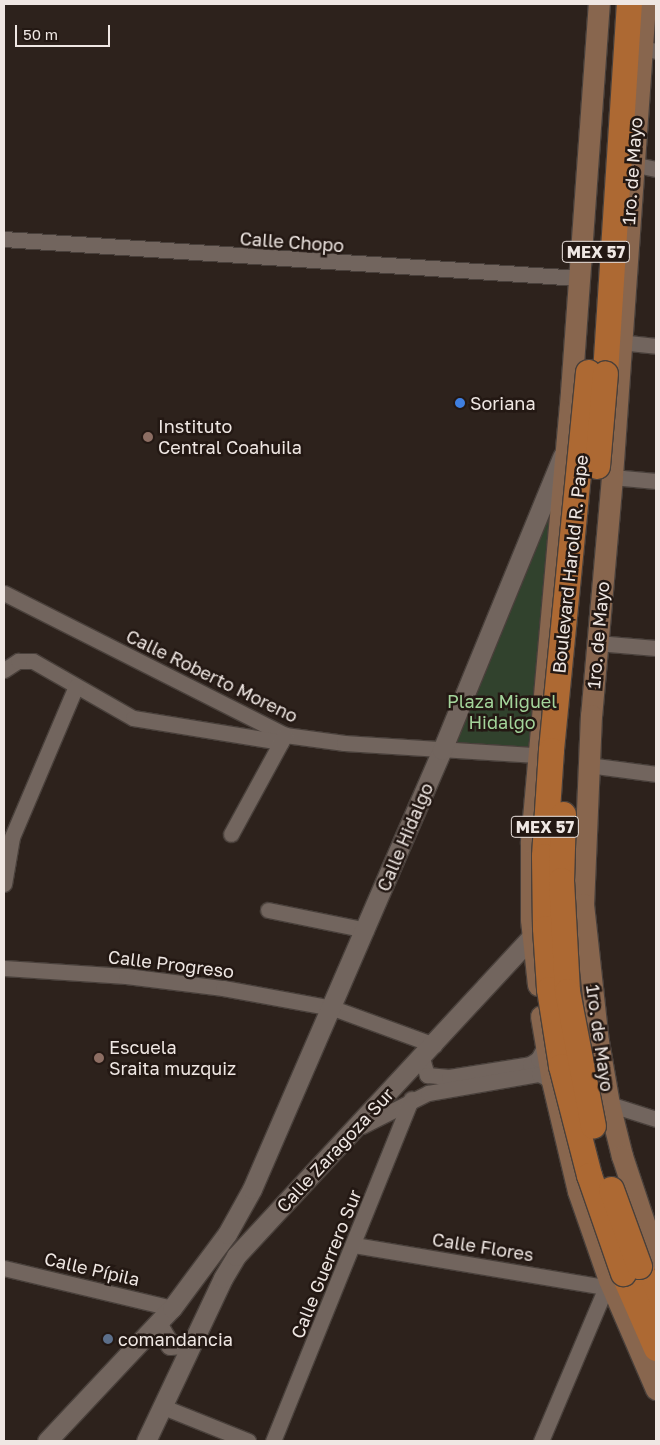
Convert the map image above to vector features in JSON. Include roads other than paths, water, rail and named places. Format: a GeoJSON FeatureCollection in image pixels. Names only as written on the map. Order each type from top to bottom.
{"type":"FeatureCollection","features":[{"type":"Feature","properties":{"kind":"highway","name":"Boulevard Harold R. Pape"},"geometry":{"type":"LineString","coordinates":[[614,4],[611,133],[596,373],[550,750],[544,856],[545,928],[549,989],[561,1066],[589,1175],[656,1348]]}},
{"type":"Feature","properties":{"kind":"highway","name":"Boulevard Harold R. Pape"},"geometry":{"type":"LineString","coordinates":[[611,133],[629,4]]}},
{"type":"Feature","properties":{"kind":"highway","name":"Boulevard Harold R. Pape"},"geometry":{"type":"LineString","coordinates":[[627,1273],[656,1304]]}},
{"type":"Feature","properties":{"kind":"main road"},"geometry":{"type":"LineString","coordinates":[[599,4],[566,441],[537,755],[530,874],[532,936],[545,1046],[572,1168],[627,1273],[656,1389]]}},
{"type":"Feature","properties":{"kind":"main road","name":"1ro. de Mayo"},"geometry":{"type":"LineString","coordinates":[[627,1273],[622,1156],[609,1104],[590,973],[583,904],[588,765],[612,477],[619,342],[632,164],[649,50],[645,4]]}},
{"type":"Feature","properties":{"kind":"main road"},"geometry":{"type":"LineString","coordinates":[[537,979],[542,971],[558,962],[580,965],[590,973]]}},
{"type":"Feature","properties":{"kind":"street"},"geometry":{"type":"LineString","coordinates":[[632,164],[656,169]]}},
{"type":"Feature","properties":{"kind":"street","name":"Calle Chopo"},"geometry":{"type":"LineString","coordinates":[[4,239],[579,278]]}},
{"type":"Feature","properties":{"kind":"street"},"geometry":{"type":"LineString","coordinates":[[619,342],[656,346]]}},
{"type":"Feature","properties":{"kind":"street","name":"Calle Hidalgo"},"geometry":{"type":"LineString","coordinates":[[47,1441],[172,1308],[227,1234],[252,1189],[333,1008],[442,750],[566,441]]}},
{"type":"Feature","properties":{"kind":"street"},"geometry":{"type":"LineString","coordinates":[[612,477],[656,481]]}},
{"type":"Feature","properties":{"kind":"street","name":"Calle Roberto Moreno"},"geometry":{"type":"LineString","coordinates":[[4,593],[283,738],[537,755]]}},
{"type":"Feature","properties":{"kind":"street"},"geometry":{"type":"LineString","coordinates":[[597,643],[656,648]]}},
{"type":"Feature","properties":{"kind":"street"},"geometry":{"type":"LineString","coordinates":[[4,670],[10,664],[26,660],[122,713],[145,721],[283,738],[230,834]]}},
{"type":"Feature","properties":{"kind":"street"},"geometry":{"type":"LineString","coordinates":[[4,884],[12,837],[76,686]]}},
{"type":"Feature","properties":{"kind":"street"},"geometry":{"type":"LineString","coordinates":[[588,765],[656,774]]}},
{"type":"Feature","properties":{"kind":"street","name":"Calle Zaragoza Sur"},"geometry":{"type":"LineString","coordinates":[[146,1441],[195,1336],[236,1256],[357,1129],[532,936],[549,921],[583,904]]}},
{"type":"Feature","properties":{"kind":"street"},"geometry":{"type":"LineString","coordinates":[[268,910],[366,930]]}},
{"type":"Feature","properties":{"kind":"street","name":"Calle Progreso"},"geometry":{"type":"LineString","coordinates":[[4,968],[173,981],[333,1008],[428,1051]]}},
{"type":"Feature","properties":{"kind":"street"},"geometry":{"type":"LineString","coordinates":[[428,1051],[427,1075],[449,1077],[530,1064],[538,1059],[545,1046]]}},
{"type":"Feature","properties":{"kind":"street"},"geometry":{"type":"LineString","coordinates":[[357,1129],[411,1099],[474,1083],[539,1074],[552,1081]]}},
{"type":"Feature","properties":{"kind":"street","name":"Calle Guerrero Sur"},"geometry":{"type":"LineString","coordinates":[[273,1441],[354,1245],[411,1099]]}},
{"type":"Feature","properties":{"kind":"street"},"geometry":{"type":"LineString","coordinates":[[609,1104],[656,1119]]}},
{"type":"Feature","properties":{"kind":"street","name":"Calle Flores"},"geometry":{"type":"LineString","coordinates":[[354,1245],[627,1273]]}},
{"type":"Feature","properties":{"kind":"street","name":"Calle Pípila"},"geometry":{"type":"LineString","coordinates":[[4,1268],[172,1308]]}},
{"type":"Feature","properties":{"kind":"street"},"geometry":{"type":"LineString","coordinates":[[541,1441],[627,1273]]}},
{"type":"Feature","properties":{"kind":"street"},"geometry":{"type":"LineString","coordinates":[[158,1325],[170,1345],[195,1336],[190,1313],[172,1308]]}},
{"type":"Feature","properties":{"kind":"street"},"geometry":{"type":"LineString","coordinates":[[161,1406],[248,1441]]}},
{"type":"Feature","properties":{"kind":"place","name":"Soriana"},"geometry":{"type":"Point","coordinates":[460,403]}},
{"type":"Feature","properties":{"kind":"place","name":"Instituto Central Coahuila"},"geometry":{"type":"Point","coordinates":[148,437]}},
{"type":"Feature","properties":{"kind":"place","name":"Escuela Sraita muzquiz"},"geometry":{"type":"Point","coordinates":[99,1058]}},
{"type":"Feature","properties":{"kind":"place","name":"comandancia"},"geometry":{"type":"Point","coordinates":[108,1339]}},
{"type":"Feature","properties":{"kind":"park label","name":"Plaza Miguel Hidalgo"},"geometry":{"type":"Point","coordinates":[502,712]}}]}
